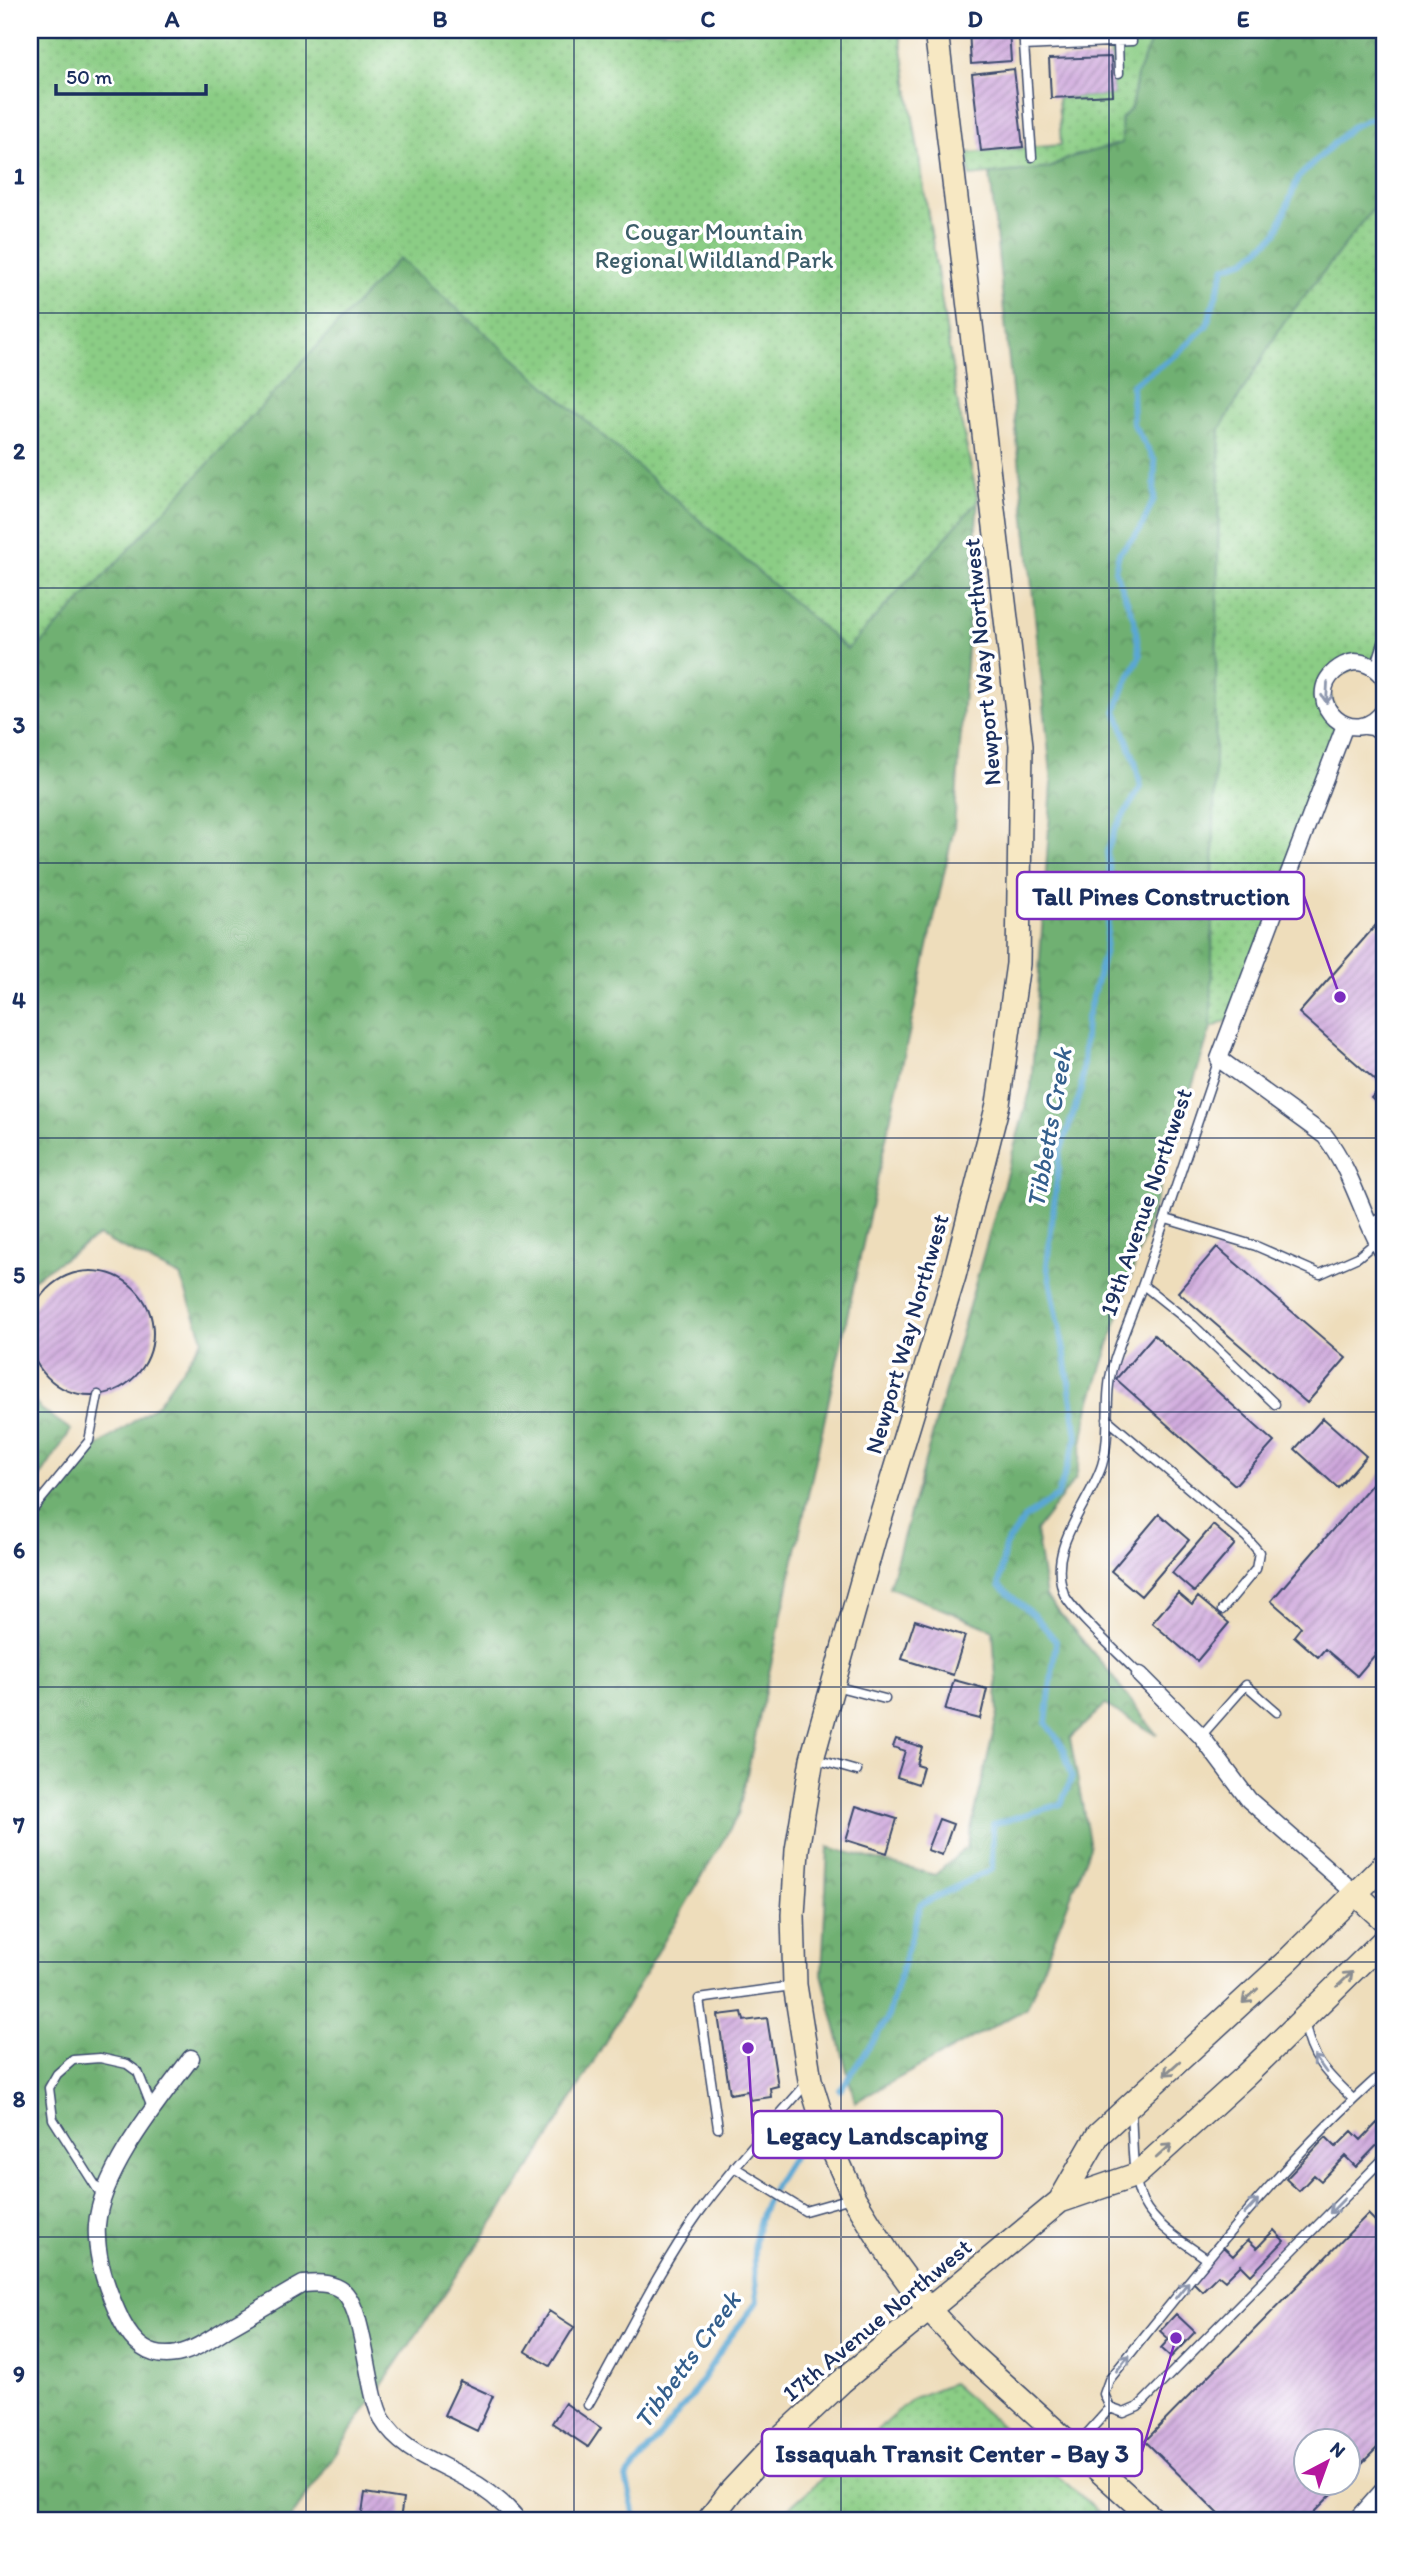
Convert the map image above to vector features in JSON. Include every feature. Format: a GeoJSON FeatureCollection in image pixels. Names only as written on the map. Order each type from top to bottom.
{"type":"FeatureCollection","features":[{"type":"Feature","properties":{"kind":"street","name":"Newport Way Northwest"},"geometry":{"type":"LineString","coordinates":[[936,30],[1021,745],[1018,964],[998,1104],[954,1276],[812,1759],[797,1850],[793,1915],[795,1985],[810,2080],[829,2141],[854,2198],[887,2253],[928,2309],[968,2352],[1154,2520]]}},
{"type":"Feature","properties":{"kind":"street"},"geometry":{"type":"LineString","coordinates":[[1380,674],[1359,662],[1345,664],[1330,676],[1324,696],[1326,707],[1334,718],[1345,725],[1373,727],[1385,735]]}},
{"type":"Feature","properties":{"kind":"street"},"geometry":{"type":"LineString","coordinates":[[1366,726],[1374,722],[1385,709]]}},
{"type":"Feature","properties":{"kind":"street","name":"19th Avenue Northwest"},"geometry":{"type":"LineString","coordinates":[[1219,1059],[1345,725]]}},
{"type":"Feature","properties":{"kind":"street"},"geometry":{"type":"LineString","coordinates":[[1219,1059],[1325,1136],[1338,1152],[1368,1224],[1385,1256]]}},
{"type":"Feature","properties":{"kind":"street"},"geometry":{"type":"LineString","coordinates":[[1140,1675],[1201,1736],[1249,1800],[1385,1920]]}},
{"type":"Feature","properties":{"kind":"street","name":"17th Avenue Northwest"},"geometry":{"type":"LineString","coordinates":[[1060,2201],[1098,2135],[1385,1864]]}},
{"type":"Feature","properties":{"kind":"street","name":"17th Avenue Northwest"},"geometry":{"type":"LineString","coordinates":[[709,2520],[732,2490],[778,2441],[841,2382],[1060,2201],[1136,2175],[1385,1939]]}},
{"type":"Feature","properties":{"kind":"street"},"geometry":{"type":"LineString","coordinates":[[191,2058],[111,2177],[97,2225],[102,2264],[116,2308],[137,2346],[151,2353],[178,2354],[198,2346],[303,2284],[320,2283],[341,2289],[354,2308],[374,2398],[390,2431],[401,2442],[485,2490],[518,2520]]}},
{"type":"Feature","properties":{"kind":"street"},"geometry":{"type":"LineString","coordinates":[[1357,2520],[1385,2488]]}},
{"type":"Feature","properties":{"kind":"lane"},"geometry":{"type":"LineString","coordinates":[[1023,30],[1032,157]]}},
{"type":"Feature","properties":{"kind":"lane"},"geometry":{"type":"LineString","coordinates":[[1024,46],[1132,41]]}},
{"type":"Feature","properties":{"kind":"lane"},"geometry":{"type":"LineString","coordinates":[[1118,42],[1119,72]]}},
{"type":"Feature","properties":{"kind":"lane"},"geometry":{"type":"LineString","coordinates":[[1380,674],[1385,637]]}},
{"type":"Feature","properties":{"kind":"lane","name":"19th Avenue Northwest"},"geometry":{"type":"LineString","coordinates":[[1140,1675],[1080,1614],[1065,1595],[1060,1574],[1066,1539],[1101,1468],[1107,1443],[1112,1367],[1166,1219],[1219,1059]]}},
{"type":"Feature","properties":{"kind":"lane"},"geometry":{"type":"LineString","coordinates":[[1368,1224],[1385,1214]]}},
{"type":"Feature","properties":{"kind":"lane"},"geometry":{"type":"LineString","coordinates":[[1166,1219],[1256,1246],[1320,1274],[1358,1257],[1377,1241]]}},
{"type":"Feature","properties":{"kind":"lane"},"geometry":{"type":"LineString","coordinates":[[1143,1285],[1193,1325],[1275,1404]]}},
{"type":"Feature","properties":{"kind":"lane"},"geometry":{"type":"LineString","coordinates":[[30,1513],[89,1441],[98,1395]]}},
{"type":"Feature","properties":{"kind":"lane"},"geometry":{"type":"LineString","coordinates":[[1107,1419],[1236,1528],[1259,1552],[1256,1569],[1222,1610]]}},
{"type":"Feature","properties":{"kind":"lane"},"geometry":{"type":"LineString","coordinates":[[832,1685],[885,1699]]}},
{"type":"Feature","properties":{"kind":"lane"},"geometry":{"type":"LineString","coordinates":[[1201,1736],[1246,1685],[1277,1712]]}},
{"type":"Feature","properties":{"kind":"lane"},"geometry":{"type":"LineString","coordinates":[[812,1759],[858,1771]]}},
{"type":"Feature","properties":{"kind":"lane"},"geometry":{"type":"LineString","coordinates":[[718,2128],[699,1999],[795,1985]]}},
{"type":"Feature","properties":{"kind":"lane"},"geometry":{"type":"LineString","coordinates":[[1304,2018],[1307,2036],[1317,2060],[1353,2099]]}},
{"type":"Feature","properties":{"kind":"lane"},"geometry":{"type":"LineString","coordinates":[[103,2198],[52,2119],[49,2088],[57,2074],[73,2060],[100,2058],[127,2064],[138,2072],[153,2111]]}},
{"type":"Feature","properties":{"kind":"lane"},"geometry":{"type":"LineString","coordinates":[[1385,2071],[1353,2099],[1246,2212],[1207,2259],[1109,2380],[1104,2394],[1110,2408],[1124,2413],[1138,2407],[1385,2157]]}},
{"type":"Feature","properties":{"kind":"lane"},"geometry":{"type":"LineString","coordinates":[[588,2405],[697,2216],[734,2167],[810,2080]]}},
{"type":"Feature","properties":{"kind":"lane"},"geometry":{"type":"LineString","coordinates":[[1131,2106],[1139,2194],[1161,2225],[1207,2259]]}},
{"type":"Feature","properties":{"kind":"lane"},"geometry":{"type":"LineString","coordinates":[[734,2167],[805,2211],[854,2198]]}},
{"type":"Feature","properties":{"kind":"lane"},"geometry":{"type":"LineString","coordinates":[[1073,2449],[1110,2408]]}},
{"type":"Feature","properties":{"kind":"green space"},"geometry":{"type":"Polygon","coordinates":[[[30,30],[899,30],[959,412],[978,501],[954,828],[738,1815],[537,2158],[290,2520],[30,2520],[30,1528],[98,1446],[157,1405],[203,1339],[180,1276],[98,1236],[30,1281],[30,30]]]}},
{"type":"Feature","properties":{"kind":"green space","name":"Cougar Mountain Regional Wildland Park"},"geometry":{"type":"Polygon","coordinates":[[[30,30],[899,30],[959,412],[978,501],[847,649],[399,258],[30,656],[30,30]]]}},
{"type":"Feature","properties":{"kind":"green space"},"geometry":{"type":"Polygon","coordinates":[[[1109,30],[1155,30],[1137,75],[1131,108],[1121,119],[1122,143],[1071,157],[1049,168],[970,176],[968,153],[1061,145],[1058,98],[1113,95],[1109,30]]]}},
{"type":"Feature","properties":{"kind":"green space"},"geometry":{"type":"Polygon","coordinates":[[[1155,30],[1385,30],[1385,194],[1284,322],[1220,429],[1211,1028],[1088,1410],[1076,1478],[1036,1531],[1046,1597],[1105,1667],[1157,1735],[1105,1705],[1070,1738],[1090,1847],[1027,2008],[855,2102],[822,1974],[828,1847],[935,1875],[967,1847],[998,1712],[993,1630],[889,1587],[1031,1088],[1052,784],[990,174],[1049,168],[1071,157],[1121,143],[1121,119],[1131,107],[1137,75],[1155,30]]]}},
{"type":"Feature","properties":{"kind":"green space"},"geometry":{"type":"Polygon","coordinates":[[[1385,194],[1385,637],[1375,668],[1364,663],[1326,683],[1339,722],[1235,1017],[1211,1028],[1220,429],[1284,322],[1385,194]]]}},
{"type":"Feature","properties":{"kind":"green space"},"geometry":{"type":"Polygon","coordinates":[[[30,1395],[41,1409],[71,1430],[30,1493],[30,1395]]]}},
{"type":"Feature","properties":{"kind":"green space"},"geometry":{"type":"Polygon","coordinates":[[[952,2383],[1108,2520],[775,2520],[913,2398],[952,2383]]]}},
{"type":"Feature","properties":{"kind":"building"},"geometry":{"type":"Polygon","coordinates":[[[969,30],[1009,30],[1011,61],[971,64],[969,30]]]}},
{"type":"Feature","properties":{"kind":"building"},"geometry":{"type":"Polygon","coordinates":[[[1046,30],[1065,30],[1065,32],[1046,33],[1046,30]]]}},
{"type":"Feature","properties":{"kind":"building"},"geometry":{"type":"Polygon","coordinates":[[[1111,57],[1113,95],[1051,98],[1049,59],[1111,57]]]}},
{"type":"Feature","properties":{"kind":"building"},"geometry":{"type":"Polygon","coordinates":[[[1014,69],[1023,147],[981,151],[972,74],[1014,69]]]}},
{"type":"Feature","properties":{"kind":"building"},"geometry":{"type":"Polygon","coordinates":[[[1376,925],[1385,933],[1385,1110],[1371,1098],[1382,1086],[1299,1013],[1376,925]]]}},
{"type":"Feature","properties":{"kind":"building"},"geometry":{"type":"Polygon","coordinates":[[[1217,1247],[1346,1358],[1307,1403],[1178,1292],[1217,1247]]]}},
{"type":"Feature","properties":{"kind":"building"},"geometry":{"type":"Polygon","coordinates":[[[91,1271],[115,1276],[135,1289],[148,1309],[153,1333],[148,1357],[135,1377],[115,1390],[91,1395],[67,1390],[47,1377],[34,1357],[29,1333],[34,1309],[47,1289],[67,1276],[91,1271]]]}},
{"type":"Feature","properties":{"kind":"building"},"geometry":{"type":"Polygon","coordinates":[[[1154,1335],[1274,1442],[1235,1485],[1116,1379],[1154,1335]]]}},
{"type":"Feature","properties":{"kind":"building"},"geometry":{"type":"Polygon","coordinates":[[[1323,1418],[1366,1456],[1338,1488],[1295,1449],[1323,1418]]]}},
{"type":"Feature","properties":{"kind":"building"},"geometry":{"type":"Polygon","coordinates":[[[1385,1469],[1385,1643],[1357,1676],[1325,1649],[1318,1657],[1294,1636],[1301,1627],[1271,1601],[1385,1469]]]}},
{"type":"Feature","properties":{"kind":"building"},"geometry":{"type":"Polygon","coordinates":[[[1159,1514],[1189,1540],[1141,1596],[1111,1571],[1159,1514]]]}},
{"type":"Feature","properties":{"kind":"building"},"geometry":{"type":"Polygon","coordinates":[[[1213,1525],[1235,1544],[1194,1592],[1172,1573],[1213,1525]]]}},
{"type":"Feature","properties":{"kind":"building"},"geometry":{"type":"Polygon","coordinates":[[[1178,1593],[1192,1605],[1198,1597],[1229,1623],[1197,1661],[1152,1623],[1178,1593]]]}},
{"type":"Feature","properties":{"kind":"building"},"geometry":{"type":"Polygon","coordinates":[[[915,1620],[965,1636],[953,1675],[902,1659],[915,1620]]]}},
{"type":"Feature","properties":{"kind":"building"},"geometry":{"type":"Polygon","coordinates":[[[954,1680],[987,1689],[980,1719],[945,1710],[954,1680]]]}},
{"type":"Feature","properties":{"kind":"building"},"geometry":{"type":"Polygon","coordinates":[[[896,1739],[922,1747],[917,1765],[923,1767],[918,1784],[897,1777],[905,1751],[893,1747],[896,1739]]]}},
{"type":"Feature","properties":{"kind":"building"},"geometry":{"type":"Polygon","coordinates":[[[856,1806],[897,1819],[887,1853],[846,1840],[856,1806]]]}},
{"type":"Feature","properties":{"kind":"building"},"geometry":{"type":"Polygon","coordinates":[[[939,1819],[953,1824],[942,1855],[927,1850],[939,1819]]]}},
{"type":"Feature","properties":{"kind":"building"},"geometry":{"type":"Polygon","coordinates":[[[742,2012],[744,2021],[767,2018],[778,2086],[770,2088],[771,2097],[750,2100],[748,2091],[730,2094],[718,2015],[742,2012]]]}},
{"type":"Feature","properties":{"kind":"building"},"geometry":{"type":"Polygon","coordinates":[[[1377,2123],[1385,2131],[1385,2137],[1356,2167],[1345,2156],[1321,2181],[1314,2175],[1299,2191],[1286,2179],[1326,2137],[1336,2147],[1352,2131],[1361,2140],[1377,2123]]]}},
{"type":"Feature","properties":{"kind":"building"},"geometry":{"type":"Polygon","coordinates":[[[1368,2214],[1385,2231],[1385,2440],[1362,2463],[1362,2428],[1292,2428],[1292,2498],[1328,2498],[1306,2520],[1225,2520],[1145,2441],[1368,2214]]]}},
{"type":"Feature","properties":{"kind":"building"},"geometry":{"type":"Polygon","coordinates":[[[1274,2230],[1284,2241],[1251,2275],[1241,2265],[1225,2281],[1218,2275],[1202,2291],[1191,2280],[1223,2247],[1233,2256],[1248,2240],[1257,2248],[1274,2230]]]}},
{"type":"Feature","properties":{"kind":"building"},"geometry":{"type":"Polygon","coordinates":[[[549,2311],[574,2327],[550,2366],[525,2351],[549,2311]]]}},
{"type":"Feature","properties":{"kind":"building"},"geometry":{"type":"Polygon","coordinates":[[[1176,2314],[1195,2332],[1171,2357],[1161,2348],[1169,2339],[1160,2331],[1176,2314]]]}},
{"type":"Feature","properties":{"kind":"building"},"geometry":{"type":"Polygon","coordinates":[[[460,2381],[493,2396],[477,2431],[444,2415],[460,2381]]]}},
{"type":"Feature","properties":{"kind":"building"},"geometry":{"type":"Polygon","coordinates":[[[565,2403],[601,2428],[588,2447],[552,2423],[565,2403]]]}},
{"type":"Feature","properties":{"kind":"building"},"geometry":{"type":"Polygon","coordinates":[[[365,2493],[403,2499],[400,2520],[361,2520],[365,2493]]]}},
{"type":"Feature","properties":{"kind":"waterway","name":"Tibbetts Creek"},"geometry":{"type":"LineString","coordinates":[[840,2090],[887,2020],[920,1905],[992,1869],[993,1824],[1061,1804],[1072,1777],[1063,1747],[1046,1723],[1056,1641],[1036,1617],[999,1586],[1005,1546],[1025,1518],[1058,1495],[1077,1437],[1065,1355],[1047,1265],[1060,1152],[1081,1091],[1086,1021],[1105,950],[1112,887],[1107,852],[1115,829],[1141,787],[1135,761],[1116,710],[1140,656],[1134,619],[1115,570],[1119,553],[1140,530],[1154,499],[1155,461],[1133,424],[1132,385],[1177,354],[1207,325],[1225,267],[1246,260],[1276,234],[1298,178],[1351,127],[1385,113]]}},
{"type":"Feature","properties":{"kind":"waterway","name":"Tibbetts Creek"},"geometry":{"type":"LineString","coordinates":[[636,2520],[626,2478],[690,2398],[725,2344],[757,2302],[754,2258],[759,2222],[770,2194],[802,2142]]}},
{"type":"Feature","properties":{"kind":"place","name":"Tall Pines Construction"},"geometry":{"type":"Point","coordinates":[1340,997]}},
{"type":"Feature","properties":{"kind":"place","name":"Legacy Landscaping"},"geometry":{"type":"Point","coordinates":[748,2048]}},
{"type":"Feature","properties":{"kind":"place","name":"Issaquah Transit Center - Bay 3"},"geometry":{"type":"Point","coordinates":[1176,2338]}}]}
